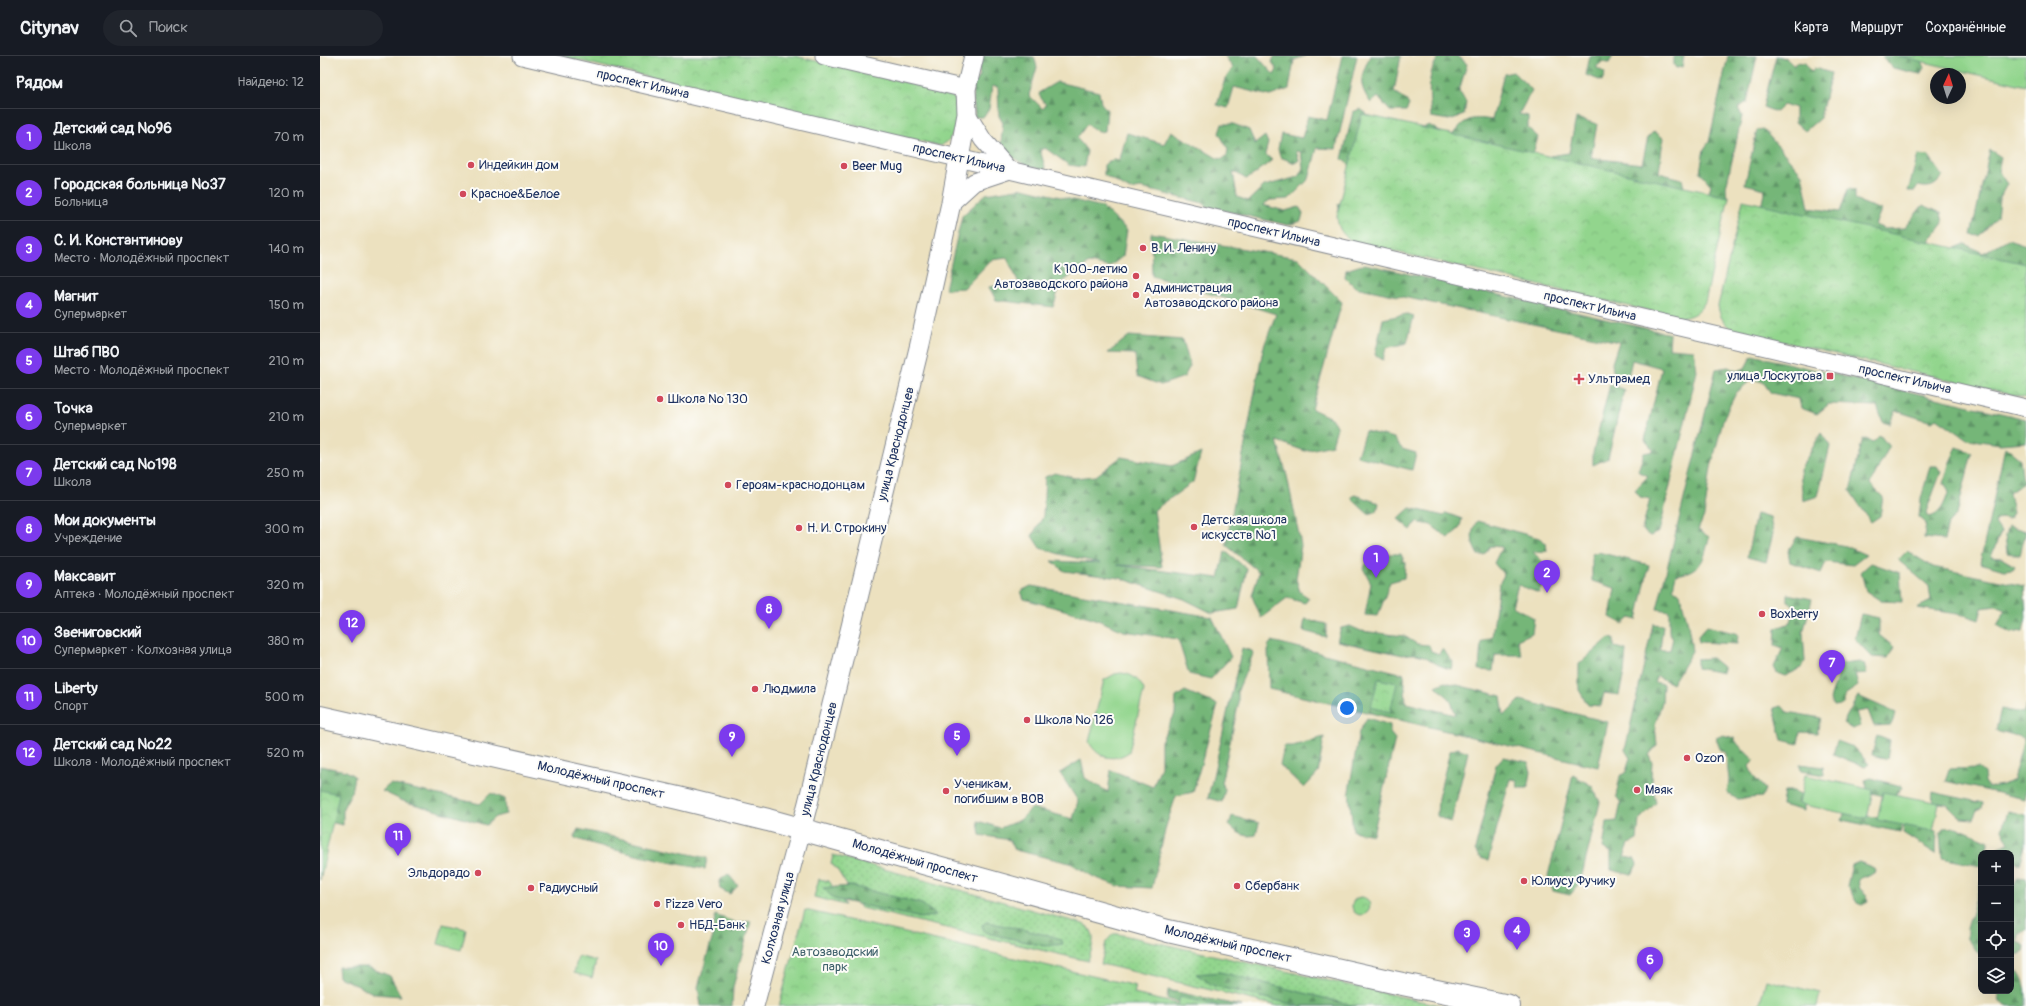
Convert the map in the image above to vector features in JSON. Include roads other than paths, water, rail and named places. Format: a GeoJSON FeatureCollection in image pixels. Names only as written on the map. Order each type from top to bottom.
{"type":"FeatureCollection","features":[{"type":"Feature","properties":{"kind":"main road","name":"улица Краснодонцев"},"geometry":{"type":"LineString","coordinates":[[801,829],[895,451],[951,203],[967,114],[966,89],[974,56]]}},
{"type":"Feature","properties":{"kind":"main road","name":"Молодёжный проспект"},"geometry":{"type":"LineString","coordinates":[[320,717],[678,798],[801,829],[1168,930],[1386,981],[1509,1006]]}},
{"type":"Feature","properties":{"kind":"main road","name":"Колхозная улица"},"geometry":{"type":"LineString","coordinates":[[754,1006],[801,829]]}},
{"type":"Feature","properties":{"kind":"street","name":"проспект Ильича"},"geometry":{"type":"LineString","coordinates":[[522,56],[541,58],[1009,170],[2026,408]]}},
{"type":"Feature","properties":{"kind":"street"},"geometry":{"type":"LineString","coordinates":[[824,56],[966,89]]}},
{"type":"Feature","properties":{"kind":"street"},"geometry":{"type":"LineString","coordinates":[[951,203],[974,182],[1009,170],[987,145],[967,114]]}},
{"type":"Feature","properties":{"kind":"place","name":"Индейкин дом"},"geometry":{"type":"Point","coordinates":[471,165]}},
{"type":"Feature","properties":{"kind":"place","name":"Beer Mug"},"geometry":{"type":"Point","coordinates":[844,166]}},
{"type":"Feature","properties":{"kind":"place","name":"Красное&Белое"},"geometry":{"type":"Point","coordinates":[463,194]}},
{"type":"Feature","properties":{"kind":"place","name":"В. И. Ленину"},"geometry":{"type":"Point","coordinates":[1143,248]}},
{"type":"Feature","properties":{"kind":"place","name":"К 100-летию Автозаводского района"},"geometry":{"type":"Point","coordinates":[1136,276]}},
{"type":"Feature","properties":{"kind":"place","name":"Администрация Автозаводского района"},"geometry":{"type":"Point","coordinates":[1136,295]}},
{"type":"Feature","properties":{"kind":"place","name":"улица Лоскутова"},"geometry":{"type":"Point","coordinates":[1830,376]}},
{"type":"Feature","properties":{"kind":"place","name":"Ультрамед"},"geometry":{"type":"Point","coordinates":[1579,379]}},
{"type":"Feature","properties":{"kind":"place","name":"Школа № 130"},"geometry":{"type":"Point","coordinates":[660,399]}},
{"type":"Feature","properties":{"kind":"place","name":"Героям-краснодонцам"},"geometry":{"type":"Point","coordinates":[728,485]}},
{"type":"Feature","properties":{"kind":"place","name":"Детская школа искусств №1"},"geometry":{"type":"Point","coordinates":[1194,527]}},
{"type":"Feature","properties":{"kind":"place","name":"Н. И. Строкину"},"geometry":{"type":"Point","coordinates":[799,528]}},
{"type":"Feature","properties":{"kind":"place","name":"Детский сад №96"},"geometry":{"type":"Point","coordinates":[1376,578]}},
{"type":"Feature","properties":{"kind":"place","name":"Городская больница №37"},"geometry":{"type":"Point","coordinates":[1547,593]}},
{"type":"Feature","properties":{"kind":"place","name":"Boxberry"},"geometry":{"type":"Point","coordinates":[1762,614]}},
{"type":"Feature","properties":{"kind":"place","name":"Мои документы"},"geometry":{"type":"Point","coordinates":[769,629]}},
{"type":"Feature","properties":{"kind":"place","name":"Детский сад №22"},"geometry":{"type":"Point","coordinates":[352,643]}},
{"type":"Feature","properties":{"kind":"place","name":"Детский сад №198"},"geometry":{"type":"Point","coordinates":[1832,683]}},
{"type":"Feature","properties":{"kind":"place","name":"Людмила"},"geometry":{"type":"Point","coordinates":[755,689]}},
{"type":"Feature","properties":{"kind":"place","name":"Школа № 126"},"geometry":{"type":"Point","coordinates":[1027,720]}},
{"type":"Feature","properties":{"kind":"place","name":"Штаб ПВО"},"geometry":{"type":"Point","coordinates":[957,756]}},
{"type":"Feature","properties":{"kind":"place","name":"Максавит"},"geometry":{"type":"Point","coordinates":[732,757]}},
{"type":"Feature","properties":{"kind":"place","name":"Ozon"},"geometry":{"type":"Point","coordinates":[1687,758]}},
{"type":"Feature","properties":{"kind":"place","name":"Маяк"},"geometry":{"type":"Point","coordinates":[1637,790]}},
{"type":"Feature","properties":{"kind":"place","name":"Ученикам, погибшим в ВОВ"},"geometry":{"type":"Point","coordinates":[946,791]}},
{"type":"Feature","properties":{"kind":"place","name":"Liberty"},"geometry":{"type":"Point","coordinates":[398,856]}},
{"type":"Feature","properties":{"kind":"place","name":"Эльдорадо"},"geometry":{"type":"Point","coordinates":[478,873]}},
{"type":"Feature","properties":{"kind":"place","name":"Юлиусу Фучику"},"geometry":{"type":"Point","coordinates":[1524,881]}},
{"type":"Feature","properties":{"kind":"place","name":"Сбербанк"},"geometry":{"type":"Point","coordinates":[1237,886]}},
{"type":"Feature","properties":{"kind":"place","name":"Радиусный"},"geometry":{"type":"Point","coordinates":[531,888]}},
{"type":"Feature","properties":{"kind":"place","name":"Pizza Vero"},"geometry":{"type":"Point","coordinates":[657,904]}},
{"type":"Feature","properties":{"kind":"place","name":"НБД-Банк"},"geometry":{"type":"Point","coordinates":[681,925]}},
{"type":"Feature","properties":{"kind":"place","name":"Магнит"},"geometry":{"type":"Point","coordinates":[1517,950]}},
{"type":"Feature","properties":{"kind":"place","name":"С. И. Константинову"},"geometry":{"type":"Point","coordinates":[1467,953]}},
{"type":"Feature","properties":{"kind":"place","name":"Звениговский"},"geometry":{"type":"Point","coordinates":[661,966]}},
{"type":"Feature","properties":{"kind":"place","name":"Точка"},"geometry":{"type":"Point","coordinates":[1650,980]}},
{"type":"Feature","properties":{"kind":"park label","name":"Автозаводский парк"},"geometry":{"type":"Point","coordinates":[835,960]}}]}
